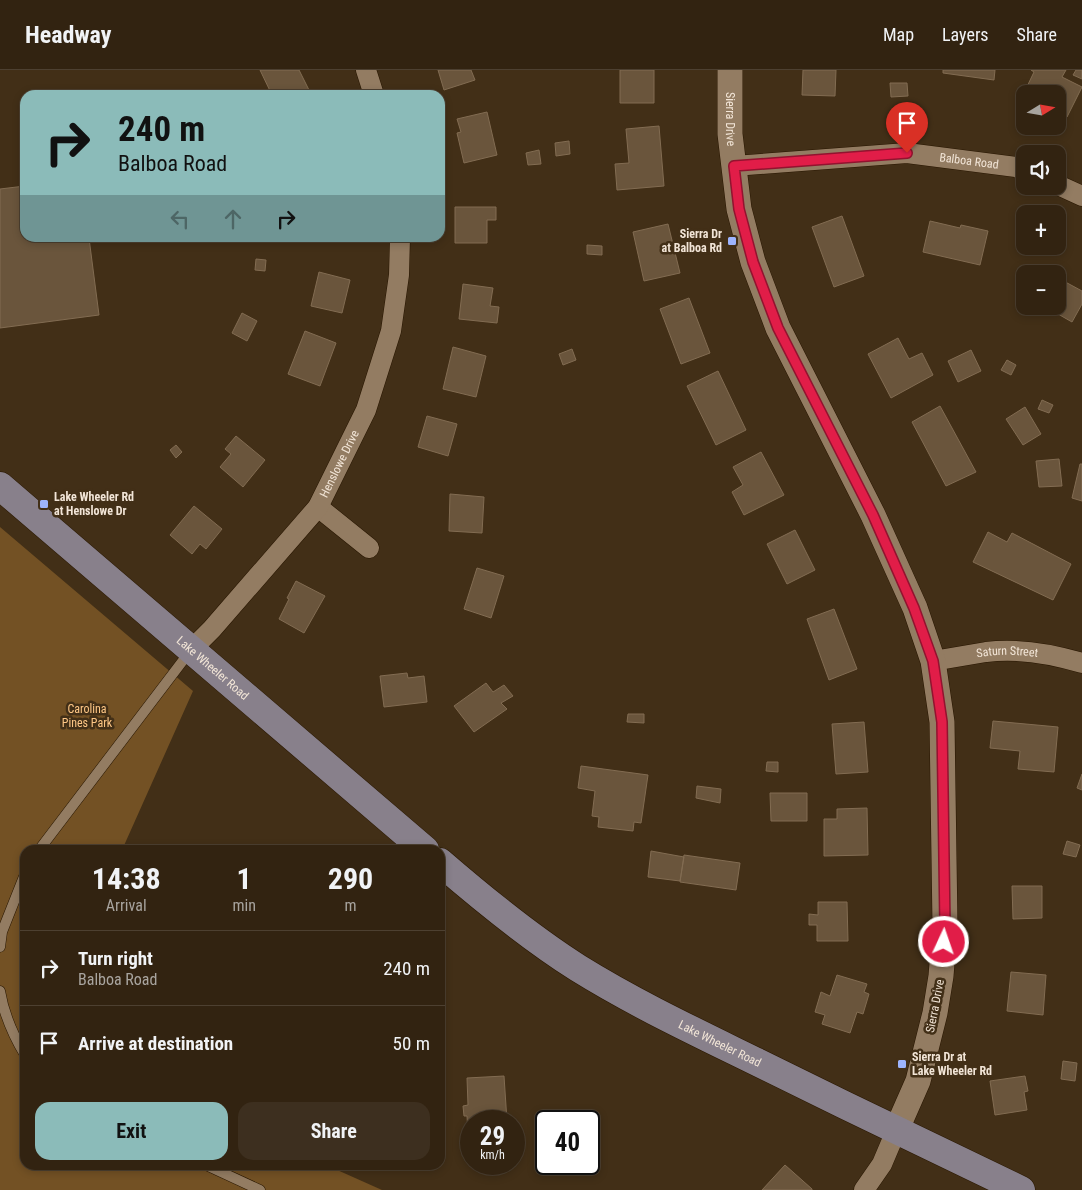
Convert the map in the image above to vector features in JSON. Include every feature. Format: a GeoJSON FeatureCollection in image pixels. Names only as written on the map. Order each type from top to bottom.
{"type":"FeatureCollection","features":[{"type":"Feature","properties":{"kind":"main road","name":"Lake Wheeler Road"},"geometry":{"type":"LineString","coordinates":[[0,486],[419,845]]}},
{"type":"Feature","properties":{"kind":"main road","name":"Lake Wheeler Road"},"geometry":{"type":"LineString","coordinates":[[445,866],[491,905],[536,939],[578,967],[644,1006],[896,1131],[1021,1190]]}},
{"type":"Feature","properties":{"kind":"street"},"geometry":{"type":"LineString","coordinates":[[366,70],[372,90]]}},
{"type":"Feature","properties":{"kind":"street","name":"Sierra Drive"},"geometry":{"type":"LineString","coordinates":[[730,70],[730,134],[739,209],[753,262],[778,328],[873,515],[914,608],[933,661],[942,722],[945,926],[941,976],[935,1013],[918,1081],[882,1164],[864,1190]]}},
{"type":"Feature","properties":{"kind":"street","name":"Balboa Road"},"geometry":{"type":"LineString","coordinates":[[734,166],[907,153],[1016,167]]}},
{"type":"Feature","properties":{"kind":"street"},"geometry":{"type":"LineString","coordinates":[[1066,189],[1082,196]]}},
{"type":"Feature","properties":{"kind":"street","name":"Henslowe Drive"},"geometry":{"type":"LineString","coordinates":[[192,649],[212,629],[318,507],[366,410],[391,331],[399,275],[400,242]]}},
{"type":"Feature","properties":{"kind":"street"},"geometry":{"type":"LineString","coordinates":[[318,507],[370,548]]}},
{"type":"Feature","properties":{"kind":"street","name":"Saturn Street"},"geometry":{"type":"LineString","coordinates":[[933,661],[988,652],[1018,652],[1058,656],[1082,663]]}},
{"type":"Feature","properties":{"kind":"lane"},"geometry":{"type":"LineString","coordinates":[[43,845],[192,649]]}},
{"type":"Feature","properties":{"kind":"lane"},"geometry":{"type":"LineString","coordinates":[[0,947],[2,932],[20,887]]}},
{"type":"Feature","properties":{"kind":"lane"},"geometry":{"type":"LineString","coordinates":[[0,991],[2,1006],[11,1032],[20,1047]]}},
{"type":"Feature","properties":{"kind":"lane"},"geometry":{"type":"LineString","coordinates":[[217,1170],[260,1190]]}},
{"type":"Feature","properties":{"kind":"green space","name":"Carolina Pines Park"},"geometry":{"type":"Polygon","coordinates":[[[0,527],[193,691],[124,845],[20,845],[20,1170],[337,1170],[382,1190],[0,1190],[0,527]]]}},
{"type":"Feature","properties":{"kind":"building"},"geometry":{"type":"Polygon","coordinates":[[[260,70],[299,70],[309,90],[270,90],[260,70]]]}},
{"type":"Feature","properties":{"kind":"building"},"geometry":{"type":"Polygon","coordinates":[[[438,70],[471,70],[475,80],[444,90],[438,70]]]}},
{"type":"Feature","properties":{"kind":"building"},"geometry":{"type":"Polygon","coordinates":[[[620,70],[654,70],[654,103],[620,103],[620,70]]]}},
{"type":"Feature","properties":{"kind":"building"},"geometry":{"type":"Polygon","coordinates":[[[803,70],[836,70],[835,96],[802,95],[803,70]]]}},
{"type":"Feature","properties":{"kind":"building"},"geometry":{"type":"Polygon","coordinates":[[[943,70],[995,70],[994,80],[943,73],[943,70]]]}},
{"type":"Feature","properties":{"kind":"building"},"geometry":{"type":"Polygon","coordinates":[[[1031,70],[1066,70],[1062,77],[1082,87],[1067,117],[1066,85],[1028,85],[1034,72],[1031,70]]]}},
{"type":"Feature","properties":{"kind":"building"},"geometry":{"type":"Polygon","coordinates":[[[1076,70],[1082,70],[1082,79],[1073,75],[1076,70]]]}},
{"type":"Feature","properties":{"kind":"building"},"geometry":{"type":"Polygon","coordinates":[[[890,83],[907,83],[908,96],[891,97],[890,83]]]}},
{"type":"Feature","properties":{"kind":"building"},"geometry":{"type":"Polygon","coordinates":[[[487,112],[497,155],[464,163],[457,133],[461,132],[457,119],[487,112]]]}},
{"type":"Feature","properties":{"kind":"building"},"geometry":{"type":"Polygon","coordinates":[[[659,126],[664,186],[617,190],[615,164],[629,163],[626,129],[659,126]]]}},
{"type":"Feature","properties":{"kind":"building"},"geometry":{"type":"Polygon","coordinates":[[[569,141],[570,154],[556,156],[555,143],[569,141]]]}},
{"type":"Feature","properties":{"kind":"building"},"geometry":{"type":"Polygon","coordinates":[[[539,150],[541,164],[528,165],[526,153],[539,150]]]}},
{"type":"Feature","properties":{"kind":"building"},"geometry":{"type":"Polygon","coordinates":[[[20,187],[20,242],[90,242],[99,315],[0,328],[0,189],[20,187]]]}},
{"type":"Feature","properties":{"kind":"building"},"geometry":{"type":"Polygon","coordinates":[[[455,207],[496,207],[496,220],[487,220],[487,243],[455,243],[455,207]]]}},
{"type":"Feature","properties":{"kind":"building"},"geometry":{"type":"Polygon","coordinates":[[[842,216],[864,276],[834,287],[812,227],[842,216]]]}},
{"type":"Feature","properties":{"kind":"building"},"geometry":{"type":"Polygon","coordinates":[[[930,221],[960,228],[961,225],[988,231],[980,265],[923,252],[930,221]]]}},
{"type":"Feature","properties":{"kind":"building"},"geometry":{"type":"Polygon","coordinates":[[[668,224],[680,273],[644,281],[633,232],[668,224]]]}},
{"type":"Feature","properties":{"kind":"building"},"geometry":{"type":"Polygon","coordinates":[[[587,245],[602,246],[602,255],[587,254],[587,245]]]}},
{"type":"Feature","properties":{"kind":"building"},"geometry":{"type":"Polygon","coordinates":[[[256,259],[266,260],[265,271],[255,270],[256,259]]]}},
{"type":"Feature","properties":{"kind":"building"},"geometry":{"type":"Polygon","coordinates":[[[319,272],[350,280],[342,313],[311,306],[319,272]]]}},
{"type":"Feature","properties":{"kind":"building"},"geometry":{"type":"Polygon","coordinates":[[[1066,282],[1082,291],[1082,304],[1072,322],[1060,315],[1066,315],[1066,282]]]}},
{"type":"Feature","properties":{"kind":"building"},"geometry":{"type":"Polygon","coordinates":[[[463,284],[493,288],[490,306],[499,307],[497,323],[459,319],[463,284]]]}},
{"type":"Feature","properties":{"kind":"building"},"geometry":{"type":"Polygon","coordinates":[[[689,298],[710,353],[681,364],[660,309],[689,298]]]}},
{"type":"Feature","properties":{"kind":"building"},"geometry":{"type":"Polygon","coordinates":[[[242,313],[257,321],[247,341],[232,333],[242,313]]]}},
{"type":"Feature","properties":{"kind":"building"},"geometry":{"type":"Polygon","coordinates":[[[305,331],[336,343],[320,386],[288,374],[305,331]]]}},
{"type":"Feature","properties":{"kind":"building"},"geometry":{"type":"Polygon","coordinates":[[[898,338],[909,359],[922,353],[933,375],[891,398],[868,354],[898,338]]]}},
{"type":"Feature","properties":{"kind":"building"},"geometry":{"type":"Polygon","coordinates":[[[453,347],[486,356],[476,397],[443,389],[453,347]]]}},
{"type":"Feature","properties":{"kind":"building"},"geometry":{"type":"Polygon","coordinates":[[[572,349],[576,360],[563,365],[559,354],[572,349]]]}},
{"type":"Feature","properties":{"kind":"building"},"geometry":{"type":"Polygon","coordinates":[[[971,350],[981,371],[958,382],[948,361],[971,350]]]}},
{"type":"Feature","properties":{"kind":"building"},"geometry":{"type":"Polygon","coordinates":[[[1007,360],[1016,365],[1011,375],[1001,370],[1007,360]]]}},
{"type":"Feature","properties":{"kind":"building"},"geometry":{"type":"Polygon","coordinates":[[[718,371],[746,430],[716,445],[687,386],[718,371]]]}},
{"type":"Feature","properties":{"kind":"building"},"geometry":{"type":"Polygon","coordinates":[[[1042,400],[1053,405],[1049,413],[1038,409],[1042,400]]]}},
{"type":"Feature","properties":{"kind":"building"},"geometry":{"type":"Polygon","coordinates":[[[940,406],[976,472],[946,486],[912,422],[940,406]]]}},
{"type":"Feature","properties":{"kind":"building"},"geometry":{"type":"Polygon","coordinates":[[[1025,407],[1041,434],[1023,445],[1006,419],[1025,407]]]}},
{"type":"Feature","properties":{"kind":"building"},"geometry":{"type":"Polygon","coordinates":[[[427,416],[457,424],[448,456],[418,447],[427,416]]]}},
{"type":"Feature","properties":{"kind":"building"},"geometry":{"type":"Polygon","coordinates":[[[236,436],[265,460],[243,487],[220,467],[231,454],[225,449],[236,436]]]}},
{"type":"Feature","properties":{"kind":"building"},"geometry":{"type":"Polygon","coordinates":[[[176,445],[182,452],[176,458],[170,450],[176,445]]]}},
{"type":"Feature","properties":{"kind":"building"},"geometry":{"type":"Polygon","coordinates":[[[761,452],[784,495],[744,515],[732,492],[743,485],[733,467],[761,452]]]}},
{"type":"Feature","properties":{"kind":"building"},"geometry":{"type":"Polygon","coordinates":[[[1059,459],[1062,486],[1039,487],[1036,461],[1059,459]]]}},
{"type":"Feature","properties":{"kind":"building"},"geometry":{"type":"Polygon","coordinates":[[[1080,464],[1082,464],[1082,501],[1072,498],[1080,464]]]}},
{"type":"Feature","properties":{"kind":"building"},"geometry":{"type":"Polygon","coordinates":[[[450,494],[484,497],[482,533],[449,531],[450,494]]]}},
{"type":"Feature","properties":{"kind":"building"},"geometry":{"type":"Polygon","coordinates":[[[194,506],[222,529],[206,549],[200,544],[192,554],[170,535],[194,506]]]}},
{"type":"Feature","properties":{"kind":"building"},"geometry":{"type":"Polygon","coordinates":[[[795,530],[815,570],[787,584],[767,544],[795,530]]]}},
{"type":"Feature","properties":{"kind":"building"},"geometry":{"type":"Polygon","coordinates":[[[988,532],[1007,542],[1012,533],[1071,564],[1053,600],[973,562],[988,532]]]}},
{"type":"Feature","properties":{"kind":"building"},"geometry":{"type":"Polygon","coordinates":[[[477,568],[504,576],[491,618],[464,609],[477,568]]]}},
{"type":"Feature","properties":{"kind":"building"},"geometry":{"type":"Polygon","coordinates":[[[296,581],[325,596],[304,633],[279,619],[296,581]]]}},
{"type":"Feature","properties":{"kind":"building"},"geometry":{"type":"Polygon","coordinates":[[[834,609],[857,669],[829,680],[807,619],[834,609]]]}},
{"type":"Feature","properties":{"kind":"building"},"geometry":{"type":"Polygon","coordinates":[[[407,673],[408,678],[424,676],[427,702],[384,707],[380,676],[407,673]]]}},
{"type":"Feature","properties":{"kind":"building"},"geometry":{"type":"Polygon","coordinates":[[[486,683],[493,692],[504,685],[513,696],[501,703],[507,709],[474,732],[454,706],[486,683]]]}},
{"type":"Feature","properties":{"kind":"building"},"geometry":{"type":"Polygon","coordinates":[[[628,714],[644,714],[644,723],[627,722],[628,714]]]}},
{"type":"Feature","properties":{"kind":"building"},"geometry":{"type":"Polygon","coordinates":[[[993,721],[1058,727],[1054,772],[1018,769],[1020,751],[990,748],[993,721]]]}},
{"type":"Feature","properties":{"kind":"building"},"geometry":{"type":"Polygon","coordinates":[[[864,722],[868,772],[836,774],[832,724],[864,722]]]}},
{"type":"Feature","properties":{"kind":"building"},"geometry":{"type":"Polygon","coordinates":[[[767,762],[778,762],[778,772],[766,771],[767,762]]]}},
{"type":"Feature","properties":{"kind":"building"},"geometry":{"type":"Polygon","coordinates":[[[581,766],[648,775],[641,823],[634,822],[633,831],[598,827],[599,817],[592,816],[595,791],[578,788],[581,766]]]}},
{"type":"Feature","properties":{"kind":"building"},"geometry":{"type":"Polygon","coordinates":[[[1082,774],[1082,790],[1077,788],[1082,774]]]}},
{"type":"Feature","properties":{"kind":"building"},"geometry":{"type":"Polygon","coordinates":[[[697,786],[721,789],[720,803],[696,798],[697,786]]]}},
{"type":"Feature","properties":{"kind":"building"},"geometry":{"type":"Polygon","coordinates":[[[770,793],[807,793],[807,821],[771,821],[770,793]]]}},
{"type":"Feature","properties":{"kind":"building"},"geometry":{"type":"Polygon","coordinates":[[[867,808],[868,855],[824,856],[824,819],[837,819],[837,809],[867,808]]]}},
{"type":"Feature","properties":{"kind":"building"},"geometry":{"type":"Polygon","coordinates":[[[1067,841],[1080,845],[1076,857],[1063,854],[1067,841]]]}},
{"type":"Feature","properties":{"kind":"building"},"geometry":{"type":"Polygon","coordinates":[[[651,851],[684,857],[680,881],[648,877],[651,851]]]}},
{"type":"Feature","properties":{"kind":"building"},"geometry":{"type":"Polygon","coordinates":[[[684,855],[740,863],[736,890],[680,882],[684,855]]]}},
{"type":"Feature","properties":{"kind":"building"},"geometry":{"type":"Polygon","coordinates":[[[1012,886],[1042,886],[1042,918],[1013,919],[1012,886]]]}},
{"type":"Feature","properties":{"kind":"building"},"geometry":{"type":"Polygon","coordinates":[[[818,902],[847,902],[848,941],[817,941],[817,925],[809,925],[809,914],[818,915],[818,902]]]}},
{"type":"Feature","properties":{"kind":"building"},"geometry":{"type":"Polygon","coordinates":[[[1011,972],[1046,975],[1043,1015],[1007,1011],[1011,972]]]}},
{"type":"Feature","properties":{"kind":"building"},"geometry":{"type":"Polygon","coordinates":[[[837,975],[867,984],[864,992],[869,994],[863,1014],[857,1012],[850,1033],[822,1024],[825,1015],[815,1012],[821,992],[830,996],[837,975]]]}},
{"type":"Feature","properties":{"kind":"building"},"geometry":{"type":"Polygon","coordinates":[[[1063,1061],[1077,1063],[1075,1081],[1061,1079],[1063,1061]]]}},
{"type":"Feature","properties":{"kind":"building"},"geometry":{"type":"Polygon","coordinates":[[[504,1076],[506,1110],[463,1110],[463,1106],[468,1105],[467,1078],[504,1076]]]}},
{"type":"Feature","properties":{"kind":"building"},"geometry":{"type":"Polygon","coordinates":[[[1025,1076],[1028,1091],[1024,1092],[1027,1110],[995,1115],[990,1081],[1025,1076]]]}},
{"type":"Feature","properties":{"kind":"building"},"geometry":{"type":"Polygon","coordinates":[[[785,1165],[812,1189],[812,1190],[762,1190],[785,1165]]]}},
{"type":"Feature","properties":{"kind":"place","name":"Sierra Dr at Balboa Rd"},"geometry":{"type":"Point","coordinates":[732,241]}},
{"type":"Feature","properties":{"kind":"place","name":"Lake Wheeler Rd at Henslowe Dr"},"geometry":{"type":"Point","coordinates":[44,504]}},
{"type":"Feature","properties":{"kind":"place","name":"Sierra Dr at Lake Wheeler Rd"},"geometry":{"type":"Point","coordinates":[902,1064]}},
{"type":"Feature","properties":{"kind":"route"},"geometry":{"type":"LineString","coordinates":[[907,153],[734,166],[739,209],[753,262],[778,328],[873,515],[914,608],[933,661],[942,722],[944,942]]}}]}
